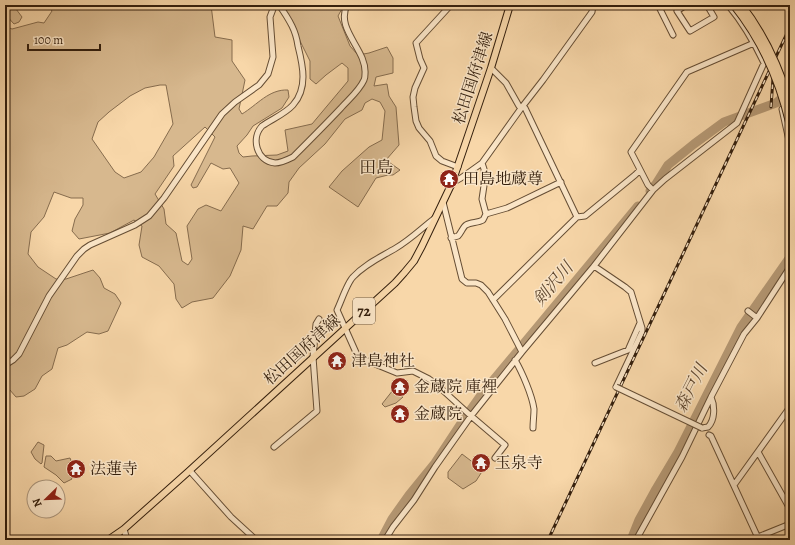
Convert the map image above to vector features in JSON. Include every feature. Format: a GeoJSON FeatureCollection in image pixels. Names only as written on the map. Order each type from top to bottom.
{"type":"FeatureCollection","features":[{"type":"Feature","properties":{"kind":"highway"},"geometry":{"type":"LineString","coordinates":[[734,5],[749,26],[769,61],[779,85],[790,124]]}},
{"type":"Feature","properties":{"kind":"highway"},"geometry":{"type":"LineString","coordinates":[[741,5],[754,23],[771,53],[784,82],[790,102]]}},
{"type":"Feature","properties":{"kind":"main road","name":"松田国府津線"},"geometry":{"type":"LineString","coordinates":[[108,540],[124,529],[190,471],[404,273],[414,261],[437,216],[458,167],[510,5]]}},
{"type":"Feature","properties":{"kind":"street"},"geometry":{"type":"LineString","coordinates":[[5,365],[19,354],[49,296],[77,256],[90,245],[135,225],[149,216],[164,198],[222,114],[235,102],[259,85],[268,74],[273,57],[270,17],[273,9],[277,5],[284,12],[292,26],[302,60],[304,76],[302,90],[293,105],[262,126],[260,129],[256,137],[256,146],[260,154],[266,160],[274,163],[283,162],[293,157],[356,92],[365,79],[366,68],[360,52],[345,25],[344,17],[347,5]]}},
{"type":"Feature","properties":{"kind":"street"},"geometry":{"type":"LineString","coordinates":[[452,5],[416,43],[424,68],[413,97],[416,121],[419,128],[430,141],[436,156],[442,162],[458,167]]}},
{"type":"Feature","properties":{"kind":"street"},"geometry":{"type":"LineString","coordinates":[[452,183],[482,164],[592,12],[593,5]]}},
{"type":"Feature","properties":{"kind":"street"},"geometry":{"type":"LineString","coordinates":[[658,5],[673,35]]}},
{"type":"Feature","properties":{"kind":"street"},"geometry":{"type":"LineString","coordinates":[[686,5],[677,11],[690,32],[714,17],[709,6]]}},
{"type":"Feature","properties":{"kind":"street"},"geometry":{"type":"LineString","coordinates":[[385,540],[471,416],[515,360],[594,266],[653,190],[737,123],[764,63],[754,42],[728,5]]}},
{"type":"Feature","properties":{"kind":"street"},"geometry":{"type":"LineString","coordinates":[[653,190],[648,185],[631,152],[687,72],[754,42]]}},
{"type":"Feature","properties":{"kind":"street"},"geometry":{"type":"LineString","coordinates":[[491,68],[506,83],[519,106],[525,108],[578,217]]}},
{"type":"Feature","properties":{"kind":"street"},"geometry":{"type":"LineString","coordinates":[[790,102],[782,109],[790,145]]}},
{"type":"Feature","properties":{"kind":"street"},"geometry":{"type":"LineString","coordinates":[[451,238],[458,236],[466,225],[470,223],[479,223],[484,220],[486,214],[482,199],[485,179],[482,164]]}},
{"type":"Feature","properties":{"kind":"street"},"geometry":{"type":"LineString","coordinates":[[493,300],[578,217],[585,216],[640,170]]}},
{"type":"Feature","properties":{"kind":"street"},"geometry":{"type":"LineString","coordinates":[[486,214],[507,208],[561,182]]}},
{"type":"Feature","properties":{"kind":"street"},"geometry":{"type":"LineString","coordinates":[[443,202],[462,279],[467,283],[476,283],[481,285],[488,292],[522,352]]}},
{"type":"Feature","properties":{"kind":"street"},"geometry":{"type":"LineString","coordinates":[[437,216],[396,249],[368,264],[353,276],[337,310],[358,358],[397,373],[413,371],[429,379],[505,445],[495,458]]}},
{"type":"Feature","properties":{"kind":"street"},"geometry":{"type":"LineString","coordinates":[[594,266],[626,287],[631,292],[642,332],[616,386],[702,428],[708,427],[712,421],[714,406],[712,397]]}},
{"type":"Feature","properties":{"kind":"street"},"geometry":{"type":"LineString","coordinates":[[636,540],[682,457],[744,334],[757,318],[790,267]]}},
{"type":"Feature","properties":{"kind":"street"},"geometry":{"type":"LineString","coordinates":[[748,311],[757,318]]}},
{"type":"Feature","properties":{"kind":"street"},"geometry":{"type":"LineString","coordinates":[[274,447],[317,411],[313,357],[316,324],[319,319]]}},
{"type":"Feature","properties":{"kind":"street"},"geometry":{"type":"LineString","coordinates":[[595,363],[628,350],[640,323]]}},
{"type":"Feature","properties":{"kind":"street"},"geometry":{"type":"LineString","coordinates":[[515,360],[530,393],[534,409],[533,428]]}},
{"type":"Feature","properties":{"kind":"street"},"geometry":{"type":"LineString","coordinates":[[734,485],[790,407]]}},
{"type":"Feature","properties":{"kind":"street"},"geometry":{"type":"LineString","coordinates":[[709,435],[711,436],[758,539],[790,524]]}},
{"type":"Feature","properties":{"kind":"street"},"geometry":{"type":"LineString","coordinates":[[758,452],[790,510]]}},
{"type":"Feature","properties":{"kind":"street"},"geometry":{"type":"LineString","coordinates":[[190,471],[231,517],[256,540]]}},
{"type":"Feature","properties":{"kind":"street"},"geometry":{"type":"LineString","coordinates":[[124,529],[127,540]]}},
{"type":"Feature","properties":{"kind":"shaded area"},"geometry":{"type":"Polygon","coordinates":[[[5,5],[13,5],[22,17],[19,22],[14,24],[5,14],[5,5]]]}},
{"type":"Feature","properties":{"kind":"shaded area"},"geometry":{"type":"Polygon","coordinates":[[[48,5],[211,5],[215,37],[232,40],[232,61],[245,80],[239,109],[242,114],[269,95],[281,90],[288,90],[289,97],[282,108],[253,126],[237,146],[239,153],[243,157],[277,155],[288,151],[285,130],[312,124],[348,81],[348,68],[342,63],[316,84],[310,79],[310,61],[282,5],[344,5],[338,16],[350,46],[358,55],[387,47],[393,58],[393,73],[376,77],[374,86],[387,84],[389,96],[396,107],[399,145],[386,160],[400,170],[393,175],[376,178],[358,207],[329,187],[342,171],[369,147],[382,140],[385,111],[380,102],[372,99],[365,103],[362,110],[345,119],[325,144],[299,168],[289,182],[288,193],[277,206],[267,206],[253,229],[243,226],[241,250],[230,276],[213,298],[192,302],[182,308],[176,299],[174,284],[159,266],[142,257],[139,245],[142,226],[134,220],[110,233],[79,239],[72,231],[75,219],[83,205],[83,198],[71,198],[54,192],[44,217],[31,232],[28,254],[38,267],[56,279],[66,279],[93,270],[100,278],[104,288],[115,294],[121,303],[108,331],[99,334],[87,332],[67,345],[58,348],[52,369],[42,376],[35,389],[24,396],[16,397],[5,386],[5,26],[12,29],[38,22],[44,23],[52,11],[48,5]],[[166,85],[145,88],[130,96],[98,122],[92,139],[115,172],[124,178],[141,172],[154,157],[173,124],[166,85]],[[205,127],[173,156],[174,166],[155,194],[164,209],[166,224],[176,233],[182,261],[188,265],[192,259],[187,226],[198,209],[206,205],[221,211],[239,183],[230,168],[223,169],[211,163],[197,187],[193,188],[191,185],[215,137],[205,127]]]}},
{"type":"Feature","properties":{"kind":"shaded area"},"geometry":{"type":"Polygon","coordinates":[[[393,390],[403,397],[396,403],[385,407],[382,404],[393,390]]]}},
{"type":"Feature","properties":{"kind":"shaded area"},"geometry":{"type":"Polygon","coordinates":[[[38,442],[44,445],[41,464],[35,459],[31,452],[38,442]]]}},
{"type":"Feature","properties":{"kind":"shaded area"},"geometry":{"type":"Polygon","coordinates":[[[462,454],[483,470],[476,481],[463,489],[448,478],[448,472],[462,454]]]}},
{"type":"Feature","properties":{"kind":"shaded area"},"geometry":{"type":"Polygon","coordinates":[[[46,456],[51,456],[56,461],[70,458],[72,463],[67,468],[72,479],[66,482],[66,479],[60,479],[44,467],[46,456]]]}},
{"type":"Feature","properties":{"kind":"waterway","name":"剣沢川"},"geometry":{"type":"LineString","coordinates":[[650,191],[668,165],[724,122],[776,103],[788,93]]}},
{"type":"Feature","properties":{"kind":"waterway","name":"剣沢川"},"geometry":{"type":"LineString","coordinates":[[381,540],[392,519],[435,463],[481,395],[638,206]]}},
{"type":"Feature","properties":{"kind":"waterway","name":"森戸川"},"geometry":{"type":"LineString","coordinates":[[631,540],[639,520],[678,452],[741,327],[790,257]]}},
{"type":"Feature","properties":{"kind":"railway"},"geometry":{"type":"LineString","coordinates":[[548,540],[790,27]]}},
{"type":"Feature","properties":{"kind":"railway"},"geometry":{"type":"LineString","coordinates":[[771,107],[773,78],[777,64]]}},
{"type":"Feature","properties":{"kind":"place","name":"田島地蔵尊"},"geometry":{"type":"Point","coordinates":[449,179]}},
{"type":"Feature","properties":{"kind":"place","name":"津島神社"},"geometry":{"type":"Point","coordinates":[337,361]}},
{"type":"Feature","properties":{"kind":"place","name":"金蔵院 庫裡"},"geometry":{"type":"Point","coordinates":[400,387]}},
{"type":"Feature","properties":{"kind":"place","name":"金蔵院"},"geometry":{"type":"Point","coordinates":[400,414]}},
{"type":"Feature","properties":{"kind":"place","name":"玉泉寺"},"geometry":{"type":"Point","coordinates":[481,463]}},
{"type":"Feature","properties":{"kind":"place","name":"法蓮寺"},"geometry":{"type":"Point","coordinates":[76,469]}},
{"type":"Feature","properties":{"kind":"district","name":"田島"},"geometry":{"type":"Point","coordinates":[376,167]}}]}
